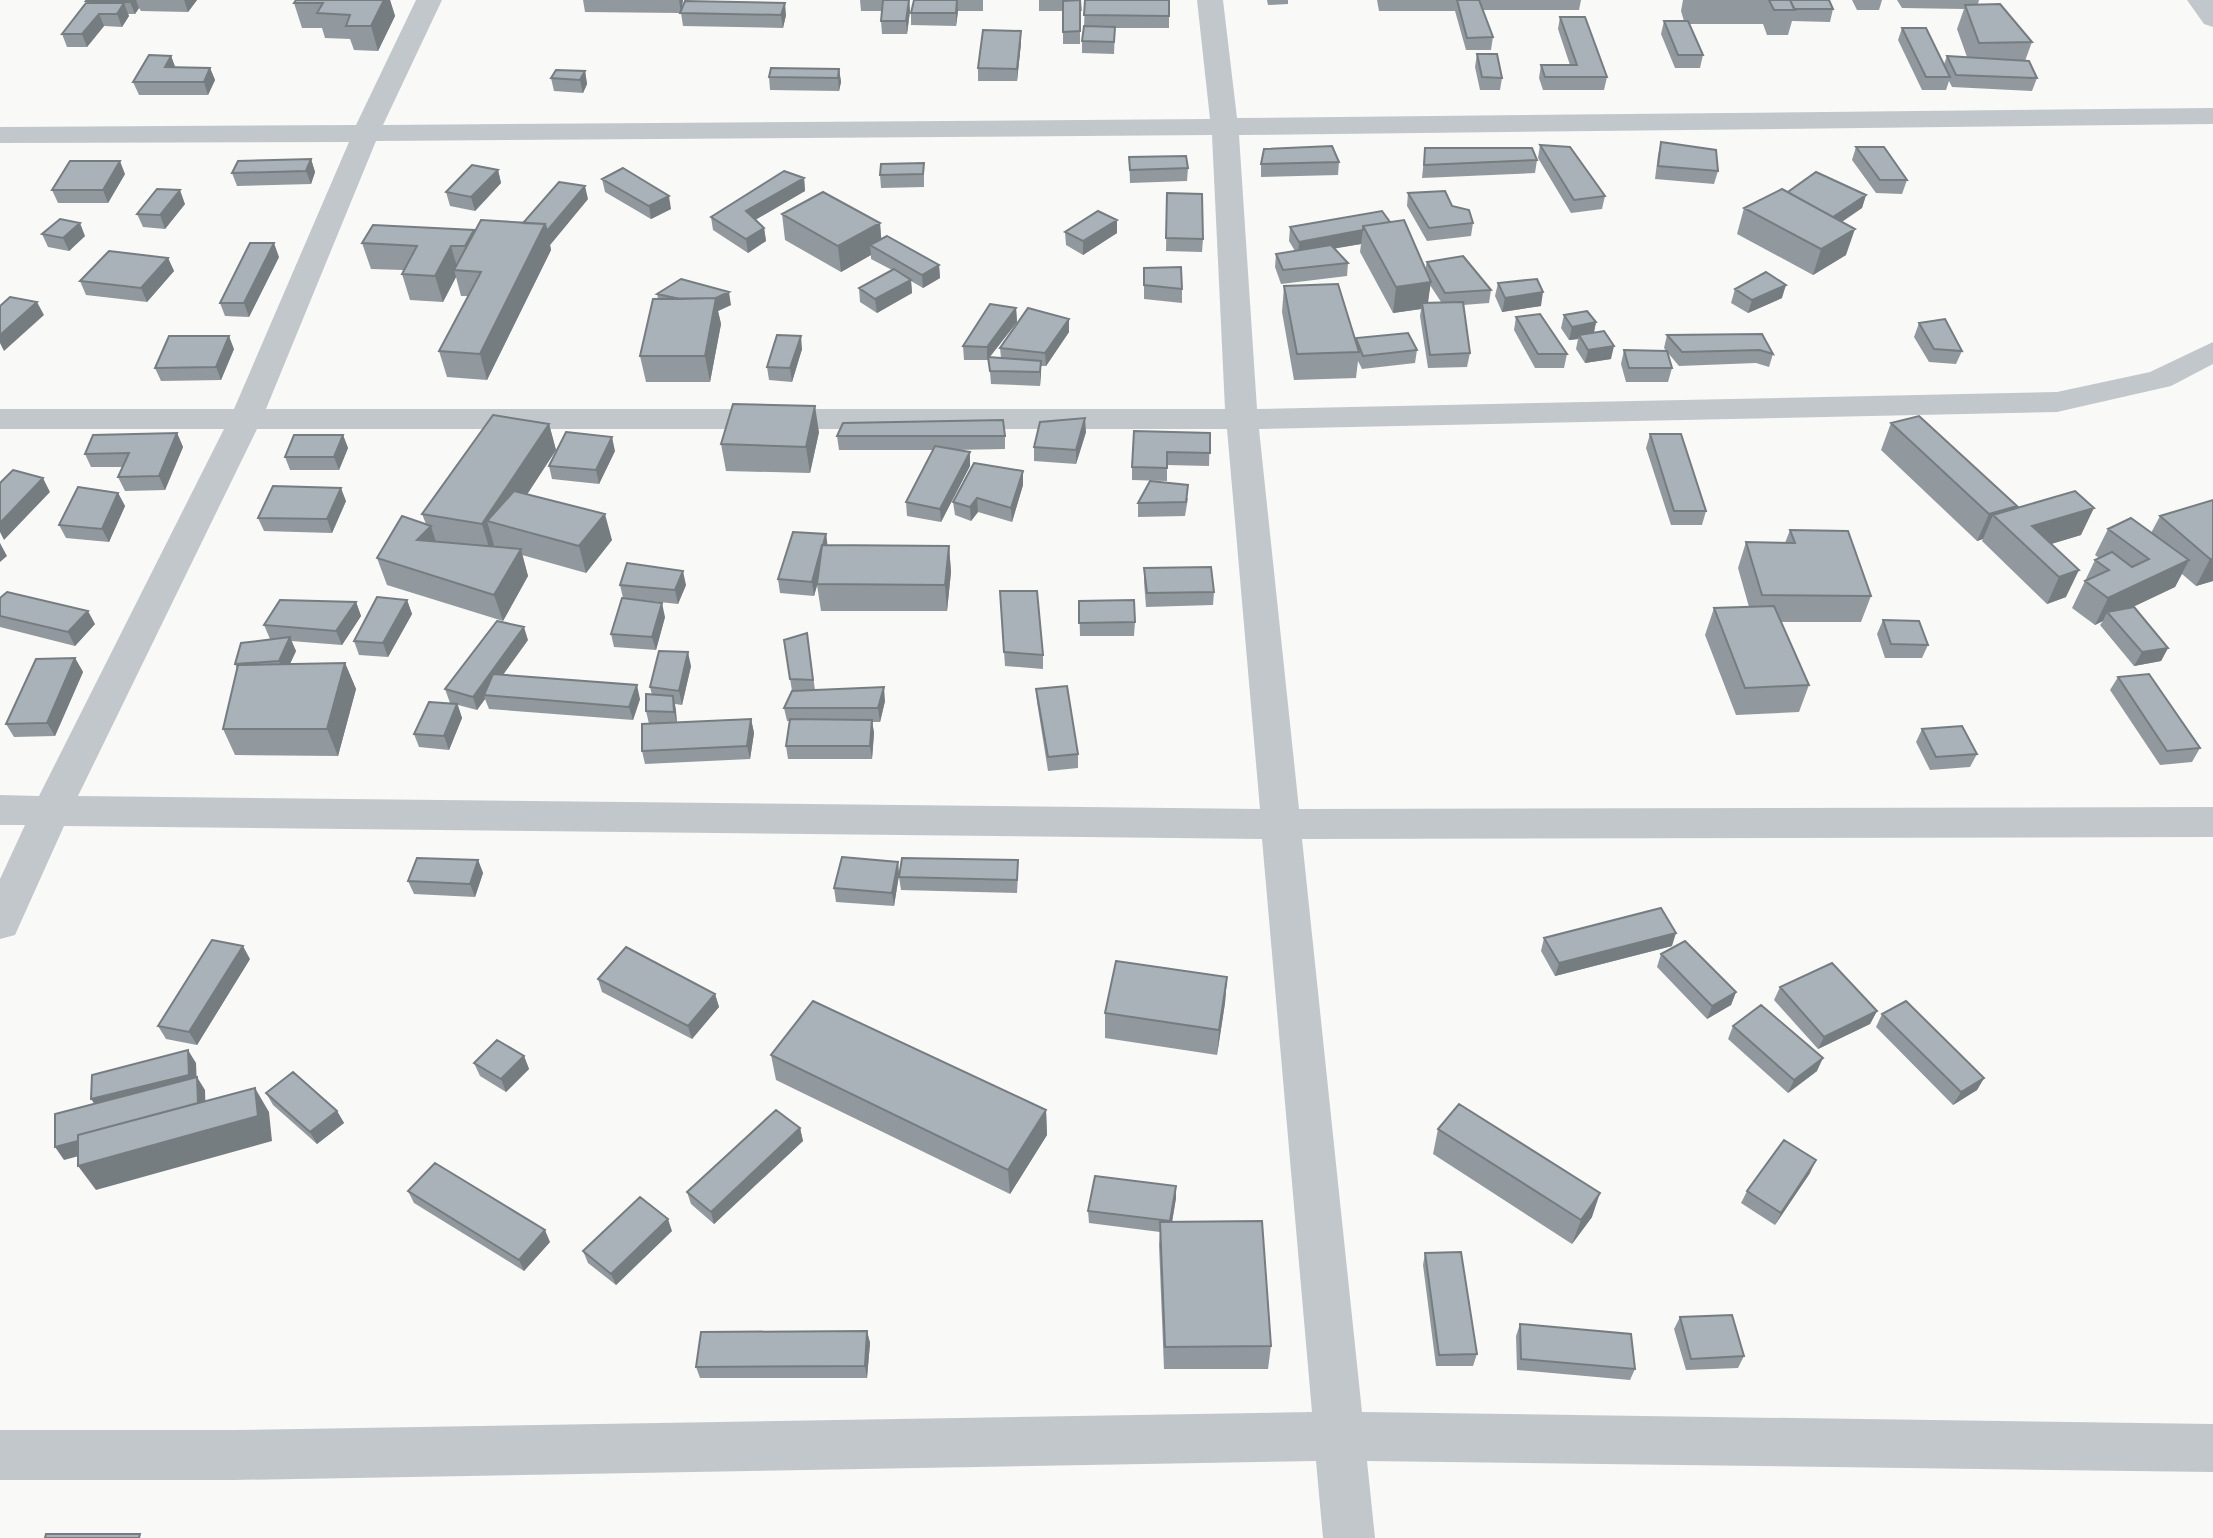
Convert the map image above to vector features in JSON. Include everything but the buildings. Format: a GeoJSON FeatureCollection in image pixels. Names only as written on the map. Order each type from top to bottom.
{"type":"FeatureCollection","features":[{"type":"Feature","properties":{"kind":"street"},"geometry":{"type":"LineString","coordinates":[[0,923],[52,809],[246,418],[366,133],[429,0]]}},
{"type":"Feature","properties":{"kind":"street"},"geometry":{"type":"LineString","coordinates":[[1210,0],[1225,128],[1242,419],[1349,1538]]}},
{"type":"Feature","properties":{"kind":"street"},"geometry":{"type":"LineString","coordinates":[[2200,0],[2213,19]]}},
{"type":"Feature","properties":{"kind":"street"},"geometry":{"type":"LineString","coordinates":[[0,135],[1225,128],[1618,122],[1949,122],[2213,116]]}},
{"type":"Feature","properties":{"kind":"street"},"geometry":{"type":"LineString","coordinates":[[0,419],[1242,419],[2057,402],[2160,379],[2213,351]]}},
{"type":"Feature","properties":{"kind":"street"},"geometry":{"type":"LineString","coordinates":[[0,810],[1279,824],[2213,822]]}},
{"type":"Feature","properties":{"kind":"street"},"geometry":{"type":"LineString","coordinates":[[0,1455],[234,1455],[1339,1436],[2213,1448]]}}]}
